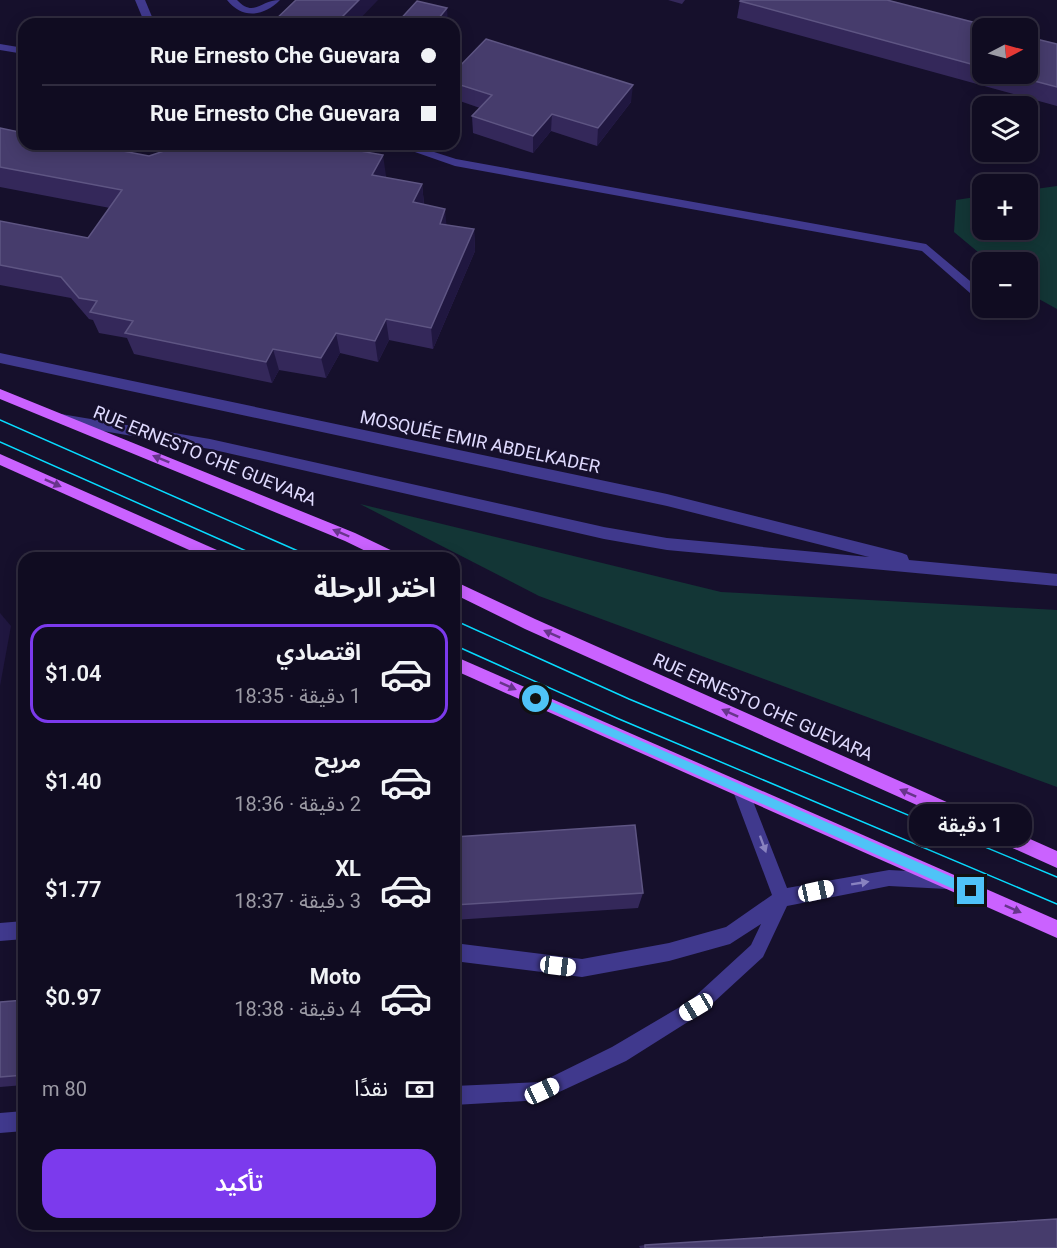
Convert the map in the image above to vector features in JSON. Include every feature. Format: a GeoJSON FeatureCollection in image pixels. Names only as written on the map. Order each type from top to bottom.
{"type":"FeatureCollection","features":[{"type":"Feature","properties":{"kind":"main road","name":"RUE ERNESTO CHE GUEVARA"},"geometry":{"type":"LineString","coordinates":[[0,394],[350,537],[381,552]]}},
{"type":"Feature","properties":{"kind":"main road"},"geometry":{"type":"LineString","coordinates":[[0,459],[207,552]]}},
{"type":"Feature","properties":{"kind":"main road","name":"RUE ERNESTO CHE GUEVARA"},"geometry":{"type":"LineString","coordinates":[[460,590],[530,624],[1057,860]]}},
{"type":"Feature","properties":{"kind":"main road"},"geometry":{"type":"LineString","coordinates":[[460,666],[1057,929]]}},
{"type":"Feature","properties":{"kind":"street"},"geometry":{"type":"LineString","coordinates":[[140,0],[148,18]]}},
{"type":"Feature","properties":{"kind":"street"},"geometry":{"type":"LineString","coordinates":[[232,0],[239,8],[248,11],[260,11],[275,0]]}},
{"type":"Feature","properties":{"kind":"street"},"geometry":{"type":"LineString","coordinates":[[0,47],[18,50]]}},
{"type":"Feature","properties":{"kind":"street"},"geometry":{"type":"LineString","coordinates":[[416,150],[455,162],[926,248],[972,288]]}},
{"type":"Feature","properties":{"kind":"street","name":"MOSQUÉE EMIR ABDELKADER"},"geometry":{"type":"LineString","coordinates":[[0,358],[667,500],[950,571]]}},
{"type":"Feature","properties":{"kind":"street"},"geometry":{"type":"LineString","coordinates":[[61,418],[210,444],[604,533],[667,543],[1057,580]]}},
{"type":"Feature","properties":{"kind":"street"},"geometry":{"type":"LineString","coordinates":[[460,1096],[542,1091],[619,1054],[696,1007],[757,951],[782,898],[741,790]]}},
{"type":"Feature","properties":{"kind":"street"},"geometry":{"type":"LineString","coordinates":[[460,953],[582,968],[669,952],[730,935],[782,898],[889,878],[950,882]]}},
{"type":"Feature","properties":{"kind":"street"},"geometry":{"type":"LineString","coordinates":[[0,932],[18,930]]}},
{"type":"Feature","properties":{"kind":"street"},"geometry":{"type":"LineString","coordinates":[[0,1123],[18,1122]]}},
{"type":"Feature","properties":{"kind":"green space"},"geometry":{"type":"Polygon","coordinates":[[[1057,186],[1057,309],[1038,299],[1038,252],[978,252],[954,232],[956,200],[972,198],[972,240],[1038,240],[1038,189],[1057,186]]]}},
{"type":"Feature","properties":{"kind":"green space"},"geometry":{"type":"Polygon","coordinates":[[[360,504],[721,592],[1057,610],[1057,787],[539,596],[460,555],[460,552],[453,552],[360,504]]]}},
{"type":"Feature","properties":{"kind":"building"},"geometry":{"type":"Polygon","coordinates":[[[296,0],[359,0],[341,18],[277,18],[296,0]]]}},
{"type":"Feature","properties":{"kind":"building"},"geometry":{"type":"Polygon","coordinates":[[[887,0],[972,22],[972,64],[740,1],[887,0]]]}},
{"type":"Feature","properties":{"kind":"building"},"geometry":{"type":"Polygon","coordinates":[[[417,1],[447,8],[439,18],[401,18],[417,1]]]}},
{"type":"Feature","properties":{"kind":"building"},"geometry":{"type":"Polygon","coordinates":[[[486,39],[633,85],[598,128],[552,114],[533,136],[472,116],[492,95],[460,85],[460,66],[486,39]]]}},
{"type":"Feature","properties":{"kind":"building"},"geometry":{"type":"Polygon","coordinates":[[[1038,39],[1057,44],[1057,87],[1038,82],[1038,39]]]}},
{"type":"Feature","properties":{"kind":"building"},"geometry":{"type":"Polygon","coordinates":[[[0,128],[18,132],[18,150],[118,150],[149,156],[167,150],[360,150],[383,155],[372,175],[422,184],[413,202],[445,209],[440,224],[474,229],[431,328],[386,319],[375,341],[336,333],[321,358],[273,349],[266,362],[125,333],[133,321],[90,312],[97,301],[79,298],[61,277],[0,265],[0,221],[88,238],[122,190],[0,167],[0,128]]]}},
{"type":"Feature","properties":{"kind":"building"},"geometry":{"type":"Polygon","coordinates":[[[635,825],[643,893],[460,905],[460,837],[635,825]]]}},
{"type":"Feature","properties":{"kind":"building"},"geometry":{"type":"Polygon","coordinates":[[[18,1000],[18,1076],[0,1077],[0,1002],[18,1000]]]}},
{"type":"Feature","properties":{"kind":"building"},"geometry":{"type":"Polygon","coordinates":[[[1057,1219],[1057,1248],[645,1248],[645,1245],[1057,1219]]]}},
{"type":"Feature","properties":{"kind":"tram line"},"geometry":{"type":"LineString","coordinates":[[0,420],[300,552]]}},
{"type":"Feature","properties":{"kind":"tram line"},"geometry":{"type":"LineString","coordinates":[[0,442],[248,552]]}},
{"type":"Feature","properties":{"kind":"tram line"},"geometry":{"type":"LineString","coordinates":[[460,623],[629,699],[1057,877]]}},
{"type":"Feature","properties":{"kind":"tram line"},"geometry":{"type":"LineString","coordinates":[[460,648],[619,719],[1057,904]]}},
{"type":"Feature","properties":{"kind":"route"},"geometry":{"type":"LineString","coordinates":[[536,699],[971,891]]}}]}
